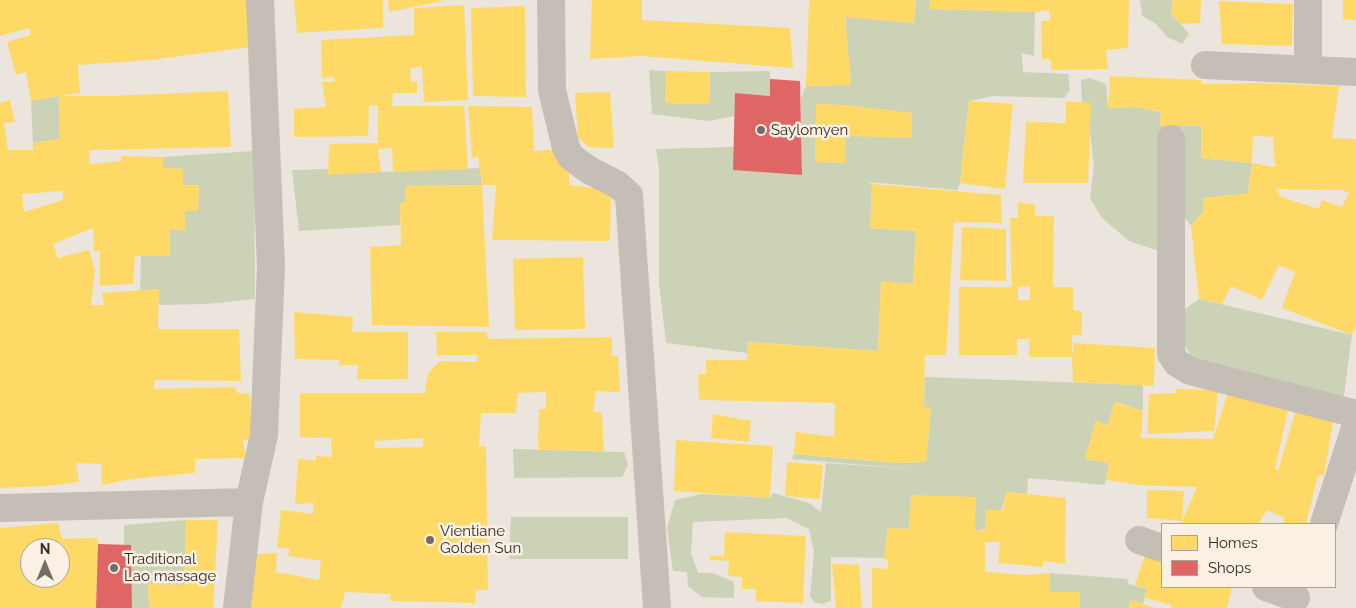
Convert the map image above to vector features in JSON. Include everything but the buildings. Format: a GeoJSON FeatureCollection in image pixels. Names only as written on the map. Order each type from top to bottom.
{"type":"FeatureCollection","features":[{"type":"Feature","properties":{"kind":"street"},"geometry":{"type":"LineString","coordinates":[[237,608],[249,502],[264,435],[271,266],[260,0]]}},
{"type":"Feature","properties":{"kind":"street"},"geometry":{"type":"LineString","coordinates":[[551,0],[552,90],[566,148],[571,157],[589,170],[618,185],[630,196],[657,608]]}},
{"type":"Feature","properties":{"kind":"street"},"geometry":{"type":"LineString","coordinates":[[1308,0],[1308,69]]}},
{"type":"Feature","properties":{"kind":"street"},"geometry":{"type":"LineString","coordinates":[[1205,65],[1356,72]]}},
{"type":"Feature","properties":{"kind":"street"},"geometry":{"type":"LineString","coordinates":[[1172,139],[1172,354],[1177,363],[1190,371],[1356,414]]}},
{"type":"Feature","properties":{"kind":"street"},"geometry":{"type":"LineString","coordinates":[[1324,523],[1356,425]]}},
{"type":"Feature","properties":{"kind":"street"},"geometry":{"type":"LineString","coordinates":[[0,508],[249,502]]}},
{"type":"Feature","properties":{"kind":"street"},"geometry":{"type":"LineString","coordinates":[[1269,588],[1296,598]]}},
{"type":"Feature","properties":{"kind":"green space"},"geometry":{"type":"Polygon","coordinates":[[[916,0],[930,0],[930,9],[1035,12],[1034,56],[1022,53],[1023,72],[1068,74],[1070,90],[1064,98],[993,96],[969,101],[960,183],[957,190],[868,182],[872,184],[870,228],[916,231],[913,284],[881,282],[878,351],[748,342],[747,353],[666,343],[659,283],[659,169],[656,149],[734,147],[733,170],[802,175],[801,98],[806,86],[851,85],[845,17],[914,23],[916,0]]]}},
{"type":"Feature","properties":{"kind":"green space"},"geometry":{"type":"Polygon","coordinates":[[[1140,0],[1173,0],[1171,13],[1189,34],[1182,44],[1167,37],[1156,24],[1142,16],[1140,0]]]}},
{"type":"Feature","properties":{"kind":"green space"},"geometry":{"type":"Polygon","coordinates":[[[649,70],[666,71],[666,103],[709,104],[710,72],[770,71],[770,96],[736,93],[735,116],[708,121],[652,114],[649,70]]]}},
{"type":"Feature","properties":{"kind":"green space"},"geometry":{"type":"Polygon","coordinates":[[[1090,78],[1106,84],[1108,108],[1136,107],[1161,112],[1160,126],[1201,126],[1201,158],[1252,163],[1248,193],[1203,212],[1191,226],[1166,191],[1164,234],[1156,250],[1129,241],[1101,217],[1090,198],[1094,166],[1089,123],[1082,102],[1081,80],[1090,78]]]}},
{"type":"Feature","properties":{"kind":"green space"},"geometry":{"type":"Polygon","coordinates":[[[59,96],[60,139],[33,143],[31,101],[59,96]]]}},
{"type":"Feature","properties":{"kind":"green space"},"geometry":{"type":"Polygon","coordinates":[[[254,151],[255,299],[207,304],[159,305],[159,290],[140,291],[141,256],[170,256],[170,229],[185,230],[185,211],[198,210],[199,185],[183,185],[182,169],[163,168],[163,157],[254,151]]]}},
{"type":"Feature","properties":{"kind":"green space"},"geometry":{"type":"Polygon","coordinates":[[[480,168],[482,185],[405,186],[406,202],[400,203],[400,225],[299,231],[292,170],[328,169],[328,174],[480,168]]]}},
{"type":"Feature","properties":{"kind":"green space"},"geometry":{"type":"Polygon","coordinates":[[[1199,299],[1352,335],[1343,403],[1198,368],[1183,342],[1185,309],[1199,299]]]}},
{"type":"Feature","properties":{"kind":"green space"},"geometry":{"type":"Polygon","coordinates":[[[925,377],[1143,385],[1143,411],[1116,402],[1107,426],[1096,420],[1085,459],[1109,463],[1105,485],[1028,478],[1027,494],[1006,492],[1003,506],[997,518],[988,526],[975,531],[911,495],[909,529],[888,528],[884,558],[831,557],[831,601],[822,604],[814,602],[810,596],[814,552],[809,529],[786,518],[693,522],[691,553],[698,573],[713,573],[734,582],[734,598],[702,597],[688,586],[687,572],[673,571],[667,528],[675,500],[702,494],[770,498],[773,493],[809,503],[821,512],[826,463],[925,470],[792,459],[794,454],[897,463],[926,462],[931,408],[924,407],[925,377]]]}},
{"type":"Feature","properties":{"kind":"green space"},"geometry":{"type":"Polygon","coordinates":[[[513,449],[624,452],[628,465],[622,477],[514,478],[513,449]]]}},
{"type":"Feature","properties":{"kind":"green space"},"geometry":{"type":"Polygon","coordinates":[[[511,517],[628,517],[628,559],[509,559],[511,517]]]}},
{"type":"Feature","properties":{"kind":"green space"},"geometry":{"type":"Polygon","coordinates":[[[186,520],[184,585],[148,584],[149,608],[132,608],[131,545],[124,545],[124,525],[186,520]]]}},
{"type":"Feature","properties":{"kind":"green space"},"geometry":{"type":"Polygon","coordinates":[[[1050,573],[1127,579],[1129,584],[1147,589],[1143,604],[1131,600],[1129,608],[1080,608],[1079,592],[1049,592],[1050,573]]]}},
{"type":"Feature","properties":{"kind":"place","name":"Saylomyen"},"geometry":{"type":"Point","coordinates":[761,130]}},
{"type":"Feature","properties":{"kind":"place","name":"Vientiane Golden Sun"},"geometry":{"type":"Point","coordinates":[430,540]}},
{"type":"Feature","properties":{"kind":"place","name":"Traditional Lao massage"},"geometry":{"type":"Point","coordinates":[114,568]}}]}
